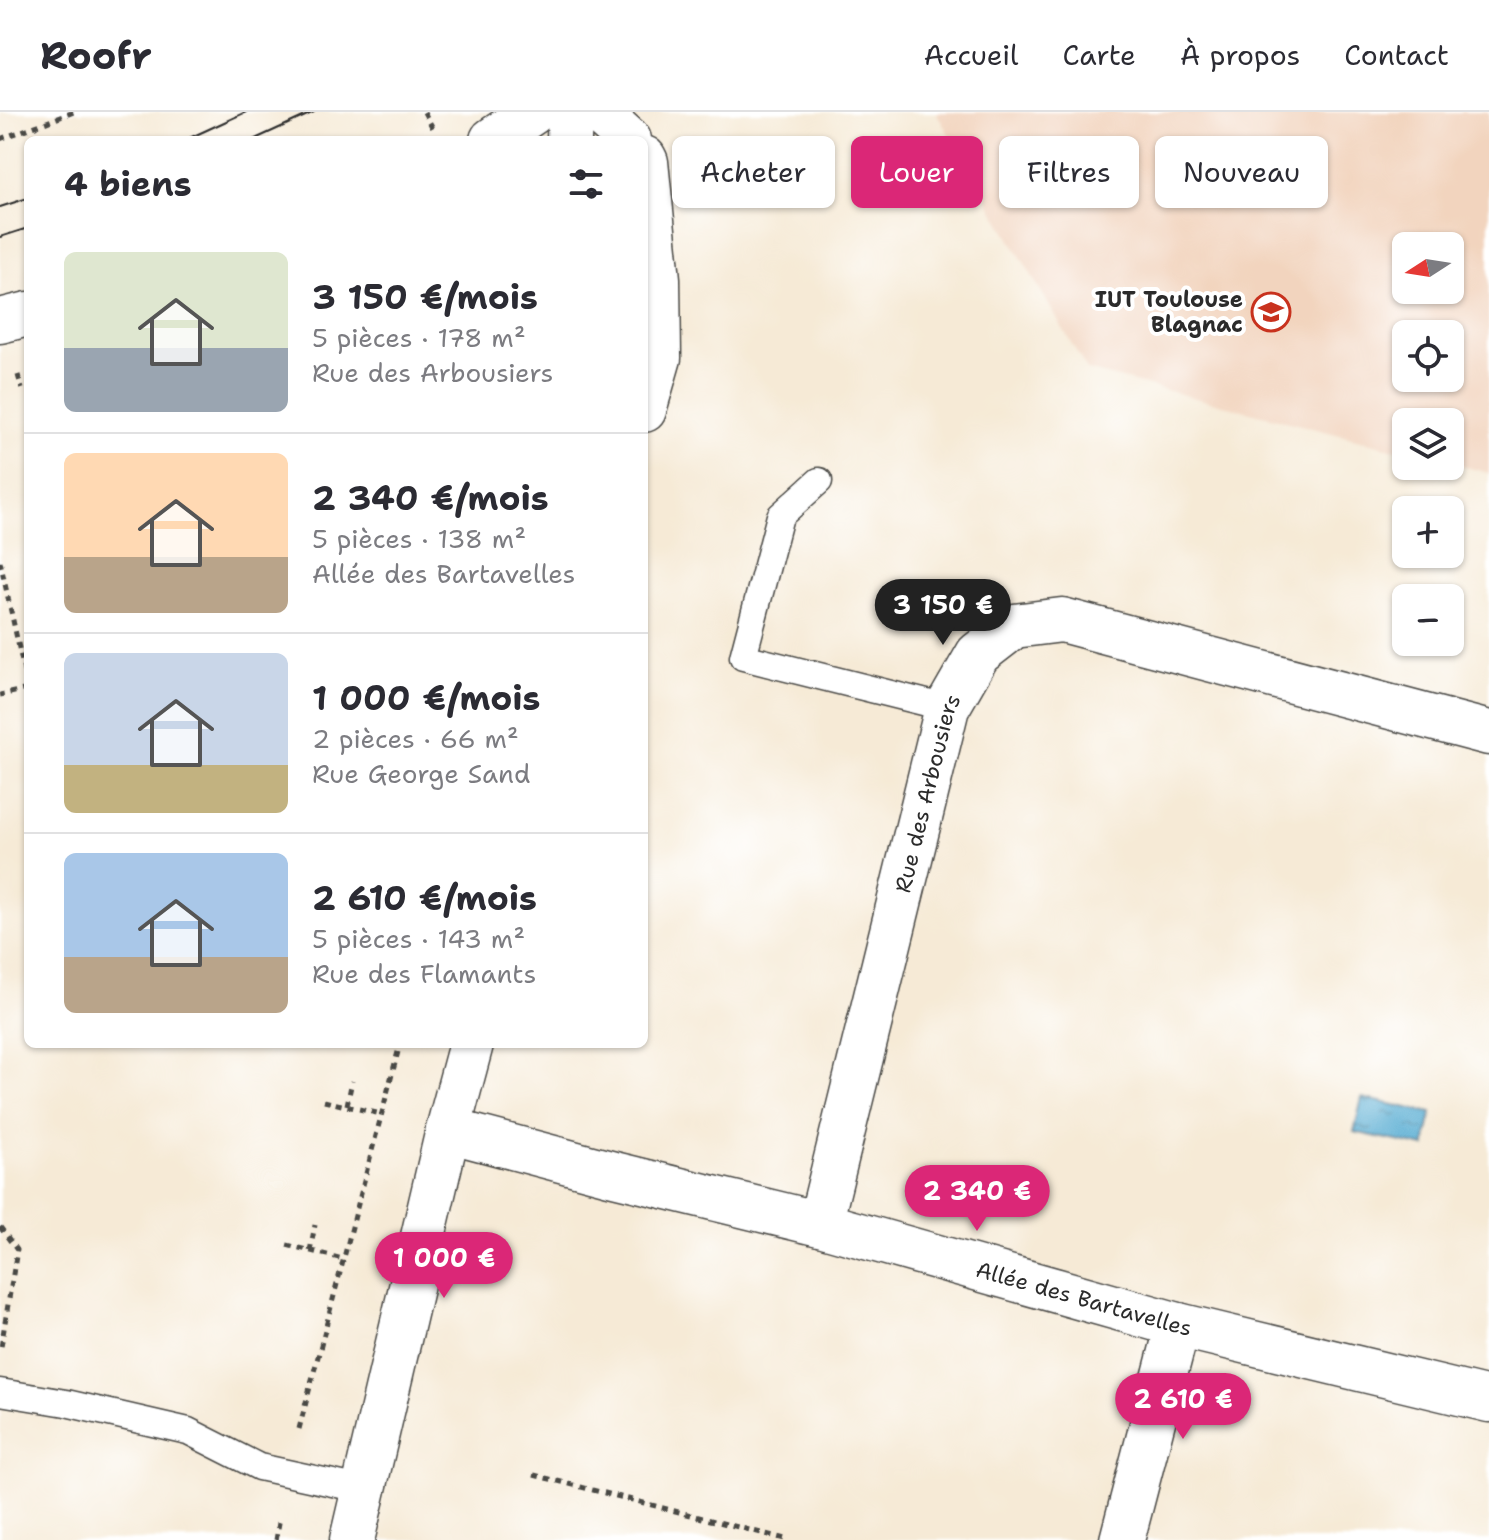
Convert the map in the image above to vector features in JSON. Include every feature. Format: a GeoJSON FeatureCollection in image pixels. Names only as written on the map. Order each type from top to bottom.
{"type":"FeatureCollection","features":[{"type":"Feature","properties":{"kind":"street"},"geometry":{"type":"LineString","coordinates":[[498,136],[533,112]]}},
{"type":"Feature","properties":{"kind":"street"},"geometry":{"type":"LineString","coordinates":[[569,136],[570,112]]}},
{"type":"Feature","properties":{"kind":"street"},"geometry":{"type":"LineString","coordinates":[[598,112],[625,136]]}},
{"type":"Feature","properties":{"kind":"street"},"geometry":{"type":"LineString","coordinates":[[648,206],[659,358],[648,396]]}},
{"type":"Feature","properties":{"kind":"street"},"geometry":{"type":"LineString","coordinates":[[0,321],[24,315]]}},
{"type":"Feature","properties":{"kind":"street","name":"Rue des Arbousiers"},"geometry":{"type":"LineString","coordinates":[[820,1224],[947,708],[978,654],[1014,626],[1062,620],[1489,733]]}},
{"type":"Feature","properties":{"kind":"street"},"geometry":{"type":"LineString","coordinates":[[352,1540],[470,1048]]}},
{"type":"Feature","properties":{"kind":"street","name":"Allée des Bartavelles"},"geometry":{"type":"LineString","coordinates":[[448,1130],[820,1224],[1178,1325],[1489,1400]]}},
{"type":"Feature","properties":{"kind":"street"},"geometry":{"type":"LineString","coordinates":[[1122,1540],[1178,1325]]}},
{"type":"Feature","properties":{"kind":"lane"},"geometry":{"type":"LineString","coordinates":[[819,481],[780,516],[743,657],[947,708]]}},
{"type":"Feature","properties":{"kind":"lane"},"geometry":{"type":"LineString","coordinates":[[0,1392],[66,1403],[188,1431],[259,1467],[365,1490]]}},
{"type":"Feature","properties":{"kind":"path"},"geometry":{"type":"LineString","coordinates":[[0,139],[74,112]]}},
{"type":"Feature","properties":{"kind":"path"},"geometry":{"type":"LineString","coordinates":[[424,112],[437,136]]}},
{"type":"Feature","properties":{"kind":"path"},"geometry":{"type":"LineString","coordinates":[[0,561],[24,671]]}},
{"type":"Feature","properties":{"kind":"path"},"geometry":{"type":"LineString","coordinates":[[0,695],[24,690]]}},
{"type":"Feature","properties":{"kind":"path"},"geometry":{"type":"LineString","coordinates":[[276,1540],[288,1472],[399,1048]]}},
{"type":"Feature","properties":{"kind":"path"},"geometry":{"type":"LineString","coordinates":[[347,1105],[352,1081]]}},
{"type":"Feature","properties":{"kind":"path"},"geometry":{"type":"LineString","coordinates":[[324,1101],[381,1114]]}},
{"type":"Feature","properties":{"kind":"path"},"geometry":{"type":"LineString","coordinates":[[310,1251],[315,1225]]}},
{"type":"Feature","properties":{"kind":"path"},"geometry":{"type":"LineString","coordinates":[[0,1227],[17,1250],[0,1356]]}},
{"type":"Feature","properties":{"kind":"path"},"geometry":{"type":"LineString","coordinates":[[287,1245],[343,1259]]}},
{"type":"Feature","properties":{"kind":"path"},"geometry":{"type":"LineString","coordinates":[[534,1475],[789,1540]]}},
{"type":"Feature","properties":{"kind":"shaded area","name":"IUT Toulouse Blagnac"},"geometry":{"type":"Polygon","coordinates":[[[936,112],[1489,112],[1489,473],[1464,467],[1464,408],[1392,408],[1392,448],[1087,370],[983,192],[983,136],[950,136],[936,112]]]}},
{"type":"Feature","properties":{"kind":"water"},"geometry":{"type":"Polygon","coordinates":[[[1362,1098],[1432,1113],[1425,1147],[1354,1132],[1362,1098]]]}},
{"type":"Feature","properties":{"kind":"tram line"},"geometry":{"type":"LineString","coordinates":[[194,136],[246,112]]}},
{"type":"Feature","properties":{"kind":"tram line"},"geometry":{"type":"LineString","coordinates":[[262,136],[314,112]]}},
{"type":"Feature","properties":{"kind":"tram line"},"geometry":{"type":"LineString","coordinates":[[0,207],[24,199]]}},
{"type":"Feature","properties":{"kind":"tram line"},"geometry":{"type":"LineString","coordinates":[[0,237],[24,229]]}},
{"type":"Feature","properties":{"kind":"place","name":"IUT Toulouse Blagnac"},"geometry":{"type":"Point","coordinates":[1271,312]}}]}
